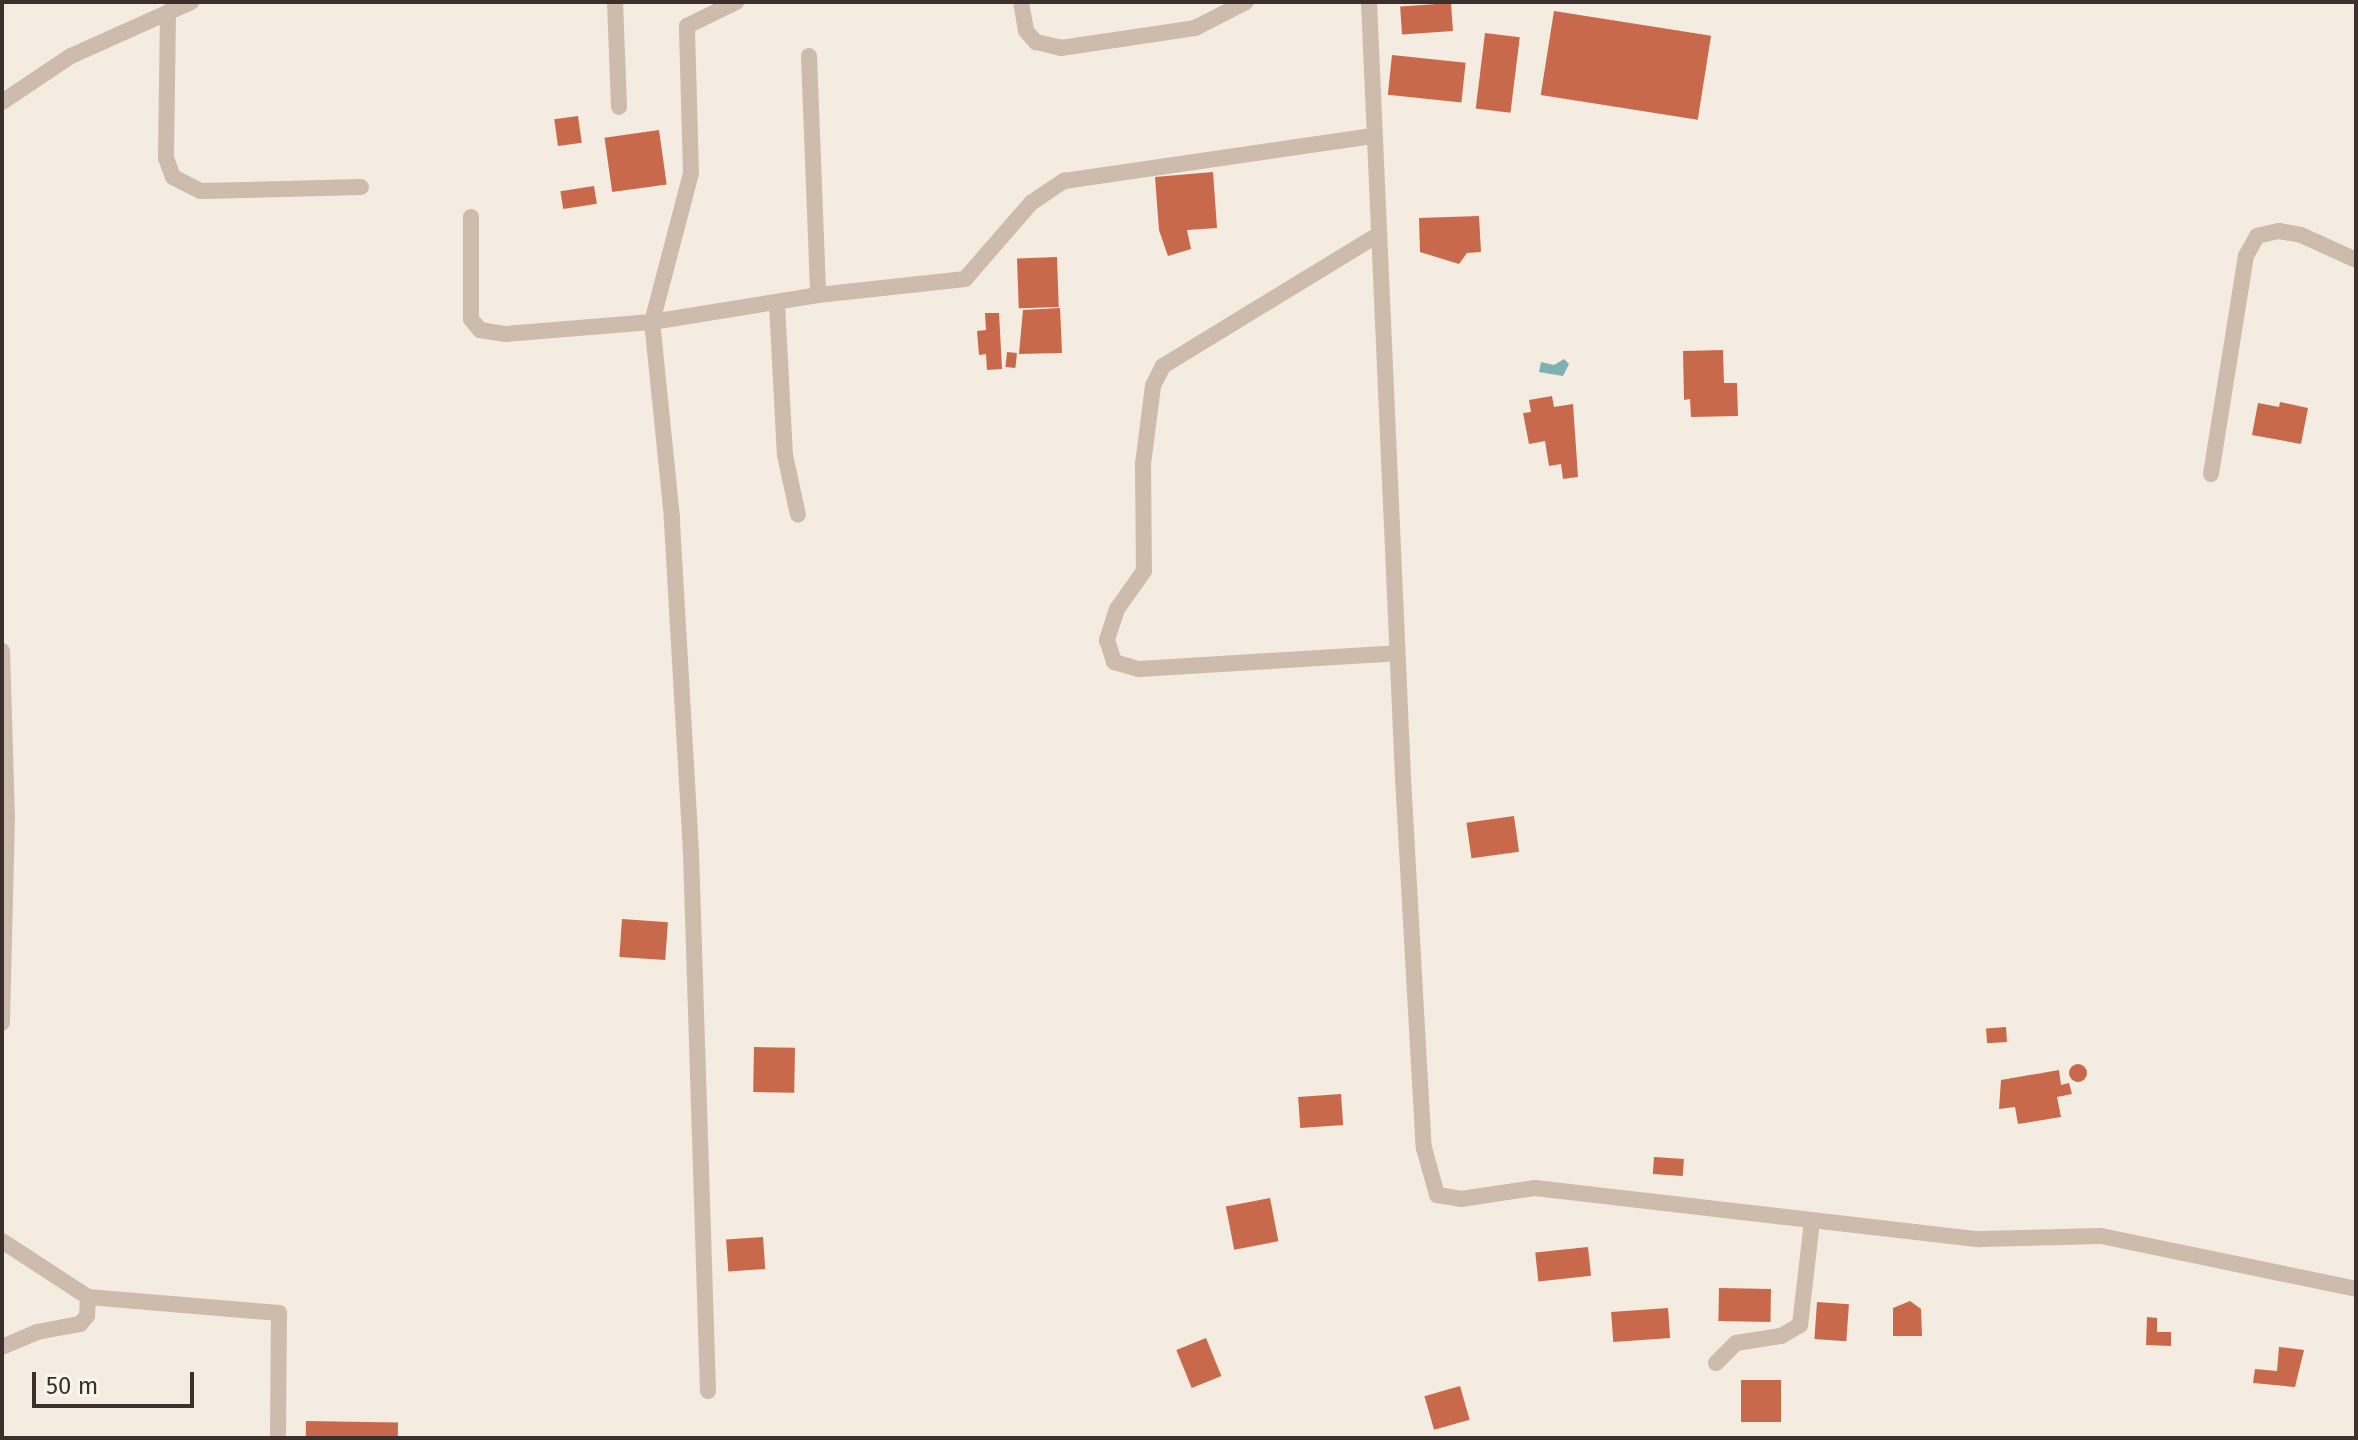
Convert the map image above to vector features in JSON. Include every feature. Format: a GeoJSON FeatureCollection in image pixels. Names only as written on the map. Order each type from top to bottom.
{"type":"FeatureCollection","features":[{"type":"Feature","properties":{"kind":"street"},"geometry":{"type":"LineString","coordinates":[[2,102],[71,56],[191,2]]}},
{"type":"Feature","properties":{"kind":"street"},"geometry":{"type":"LineString","coordinates":[[615,2],[619,107]]}},
{"type":"Feature","properties":{"kind":"street"},"geometry":{"type":"LineString","coordinates":[[708,1391],[690,836],[672,518],[652,322],[691,173],[687,26],[736,2]]}},
{"type":"Feature","properties":{"kind":"street"},"geometry":{"type":"LineString","coordinates":[[1021,2],[1026,31],[1036,42],[1061,48],[1195,28],[1246,2]]}},
{"type":"Feature","properties":{"kind":"street"},"geometry":{"type":"LineString","coordinates":[[1369,2],[1371,136],[1424,1148],[1437,1195],[1461,1199],[1535,1188],[1979,1239],[2101,1236],[2356,1289]]}},
{"type":"Feature","properties":{"kind":"street"},"geometry":{"type":"LineString","coordinates":[[168,12],[166,158],[173,177],[201,191],[361,187]]}},
{"type":"Feature","properties":{"kind":"street"},"geometry":{"type":"LineString","coordinates":[[809,56],[818,295]]}},
{"type":"Feature","properties":{"kind":"street"},"geometry":{"type":"LineString","coordinates":[[471,217],[471,319],[480,330],[506,334],[652,322],[818,295],[965,279],[1031,203],[1064,181],[1371,136]]}},
{"type":"Feature","properties":{"kind":"street"},"geometry":{"type":"LineString","coordinates":[[2211,474],[2246,256],[2257,236],[2279,231],[2301,235],[2356,260]]}},
{"type":"Feature","properties":{"kind":"street"},"geometry":{"type":"LineString","coordinates":[[1376,236],[1163,366],[1153,386],[1143,464],[1144,571],[1117,609],[1107,640],[1114,662],[1139,669],[1397,653]]}},
{"type":"Feature","properties":{"kind":"street"},"geometry":{"type":"LineString","coordinates":[[777,304],[785,455],[798,515]]}},
{"type":"Feature","properties":{"kind":"street"},"geometry":{"type":"LineString","coordinates":[[2,651],[7,815],[2,1023]]}},
{"type":"Feature","properties":{"kind":"street"},"geometry":{"type":"LineString","coordinates":[[1716,1363],[1736,1343],[1781,1336],[1800,1325],[1812,1222]]}},
{"type":"Feature","properties":{"kind":"street"},"geometry":{"type":"LineString","coordinates":[[2,1241],[88,1297],[279,1313],[278,1438]]}},
{"type":"Feature","properties":{"kind":"street"},"geometry":{"type":"LineString","coordinates":[[2,1347],[37,1332],[80,1324],[87,1316],[88,1297]]}},
{"type":"Feature","properties":{"kind":"water"},"geometry":{"type":"Polygon","coordinates":[[[1564,359],[1569,364],[1563,376],[1539,372],[1541,362],[1554,365],[1564,359]]]}},
{"type":"Feature","properties":{"kind":"building"},"geometry":{"type":"Polygon","coordinates":[[[1451,3],[1453,31],[1402,34],[1400,7],[1451,3]]]}},
{"type":"Feature","properties":{"kind":"building"},"geometry":{"type":"Polygon","coordinates":[[[1554,11],[1711,36],[1698,120],[1541,95],[1554,11]]]}},
{"type":"Feature","properties":{"kind":"building"},"geometry":{"type":"Polygon","coordinates":[[[1485,33],[1520,37],[1510,113],[1476,108],[1485,33]]]}},
{"type":"Feature","properties":{"kind":"building"},"geometry":{"type":"Polygon","coordinates":[[[1392,55],[1466,63],[1461,103],[1388,95],[1392,55]]]}},
{"type":"Feature","properties":{"kind":"building"},"geometry":{"type":"Polygon","coordinates":[[[578,116],[582,143],[558,146],[554,119],[578,116]]]}},
{"type":"Feature","properties":{"kind":"building"},"geometry":{"type":"Polygon","coordinates":[[[659,130],[667,184],[612,192],[605,138],[659,130]]]}},
{"type":"Feature","properties":{"kind":"building"},"geometry":{"type":"Polygon","coordinates":[[[1213,172],[1217,228],[1187,230],[1191,249],[1168,256],[1159,230],[1155,177],[1213,172]]]}},
{"type":"Feature","properties":{"kind":"building"},"geometry":{"type":"Polygon","coordinates":[[[594,186],[597,204],[563,209],[560,191],[594,186]]]}},
{"type":"Feature","properties":{"kind":"building"},"geometry":{"type":"Polygon","coordinates":[[[1479,216],[1481,252],[1467,253],[1459,264],[1420,252],[1419,218],[1479,216]]]}},
{"type":"Feature","properties":{"kind":"building"},"geometry":{"type":"Polygon","coordinates":[[[1057,257],[1059,307],[1019,308],[1017,258],[1057,257]]]}},
{"type":"Feature","properties":{"kind":"building"},"geometry":{"type":"Polygon","coordinates":[[[1060,308],[1062,353],[1019,354],[1023,310],[1060,308]]]}},
{"type":"Feature","properties":{"kind":"building"},"geometry":{"type":"Polygon","coordinates":[[[985,313],[999,313],[1002,369],[987,370],[986,354],[979,355],[977,331],[986,330],[985,313]]]}},
{"type":"Feature","properties":{"kind":"building"},"geometry":{"type":"Polygon","coordinates":[[[1723,350],[1724,383],[1737,383],[1738,416],[1691,417],[1690,399],[1684,400],[1683,351],[1723,350]]]}},
{"type":"Feature","properties":{"kind":"building"},"geometry":{"type":"Polygon","coordinates":[[[1007,352],[1017,353],[1015,368],[1005,367],[1007,352]]]}},
{"type":"Feature","properties":{"kind":"building"},"geometry":{"type":"Polygon","coordinates":[[[1552,396],[1554,407],[1573,404],[1578,477],[1563,479],[1561,464],[1549,466],[1545,441],[1529,444],[1523,413],[1531,412],[1529,400],[1552,396]]]}},
{"type":"Feature","properties":{"kind":"building"},"geometry":{"type":"Polygon","coordinates":[[[2280,402],[2308,408],[2301,444],[2252,435],[2258,403],[2279,407],[2280,402]]]}},
{"type":"Feature","properties":{"kind":"building"},"geometry":{"type":"Polygon","coordinates":[[[1514,816],[1519,852],[1471,858],[1466,823],[1514,816]]]}},
{"type":"Feature","properties":{"kind":"building"},"geometry":{"type":"Polygon","coordinates":[[[622,919],[668,922],[665,960],[619,957],[622,919]]]}},
{"type":"Feature","properties":{"kind":"building"},"geometry":{"type":"Polygon","coordinates":[[[2006,1027],[2007,1042],[1987,1043],[1986,1028],[2006,1027]]]}},
{"type":"Feature","properties":{"kind":"building"},"geometry":{"type":"Polygon","coordinates":[[[754,1047],[795,1048],[794,1093],[753,1092],[754,1047]]]}},
{"type":"Feature","properties":{"kind":"building"},"geometry":{"type":"Polygon","coordinates":[[[2078,1064],[2087,1073],[2078,1082],[2069,1073],[2078,1064]]]}},
{"type":"Feature","properties":{"kind":"building"},"geometry":{"type":"Polygon","coordinates":[[[2059,1070],[2061,1085],[2069,1083],[2072,1094],[2057,1097],[2061,1117],[2018,1124],[2015,1107],[1999,1109],[2001,1080],[2059,1070]]]}},
{"type":"Feature","properties":{"kind":"building"},"geometry":{"type":"Polygon","coordinates":[[[1341,1094],[1343,1125],[1300,1128],[1298,1097],[1341,1094]]]}},
{"type":"Feature","properties":{"kind":"building"},"geometry":{"type":"Polygon","coordinates":[[[1654,1157],[1684,1159],[1683,1176],[1653,1174],[1654,1157]]]}},
{"type":"Feature","properties":{"kind":"building"},"geometry":{"type":"Polygon","coordinates":[[[1270,1198],[1278,1241],[1234,1250],[1226,1207],[1270,1198]]]}},
{"type":"Feature","properties":{"kind":"building"},"geometry":{"type":"Polygon","coordinates":[[[763,1237],[765,1269],[728,1272],[726,1240],[763,1237]]]}},
{"type":"Feature","properties":{"kind":"building"},"geometry":{"type":"Polygon","coordinates":[[[1588,1247],[1591,1276],[1538,1281],[1535,1253],[1588,1247]]]}},
{"type":"Feature","properties":{"kind":"building"},"geometry":{"type":"Polygon","coordinates":[[[1719,1288],[1771,1289],[1770,1322],[1718,1321],[1719,1288]]]}},
{"type":"Feature","properties":{"kind":"building"},"geometry":{"type":"Polygon","coordinates":[[[1910,1301],[1921,1309],[1922,1336],[1893,1336],[1893,1308],[1910,1301]]]}},
{"type":"Feature","properties":{"kind":"building"},"geometry":{"type":"Polygon","coordinates":[[[1817,1302],[1849,1304],[1846,1341],[1814,1339],[1817,1302]]]}},
{"type":"Feature","properties":{"kind":"building"},"geometry":{"type":"Polygon","coordinates":[[[1668,1308],[1670,1338],[1613,1342],[1611,1312],[1668,1308]]]}},
{"type":"Feature","properties":{"kind":"building"},"geometry":{"type":"Polygon","coordinates":[[[2147,1317],[2157,1318],[2157,1332],[2171,1332],[2171,1346],[2146,1345],[2147,1317]]]}},
{"type":"Feature","properties":{"kind":"building"},"geometry":{"type":"Polygon","coordinates":[[[1206,1338],[1221,1376],[1192,1388],[1176,1350],[1206,1338]]]}},
{"type":"Feature","properties":{"kind":"building"},"geometry":{"type":"Polygon","coordinates":[[[2279,1347],[2304,1350],[2295,1387],[2253,1383],[2255,1369],[2277,1371],[2279,1347]]]}},
{"type":"Feature","properties":{"kind":"building"},"geometry":{"type":"Polygon","coordinates":[[[1741,1380],[1781,1380],[1781,1422],[1741,1422],[1741,1380]]]}},
{"type":"Feature","properties":{"kind":"building"},"geometry":{"type":"Polygon","coordinates":[[[1460,1386],[1470,1420],[1434,1430],[1424,1396],[1460,1386]]]}},
{"type":"Feature","properties":{"kind":"building"},"geometry":{"type":"Polygon","coordinates":[[[306,1421],[398,1423],[398,1438],[306,1438],[306,1421]]]}}]}
